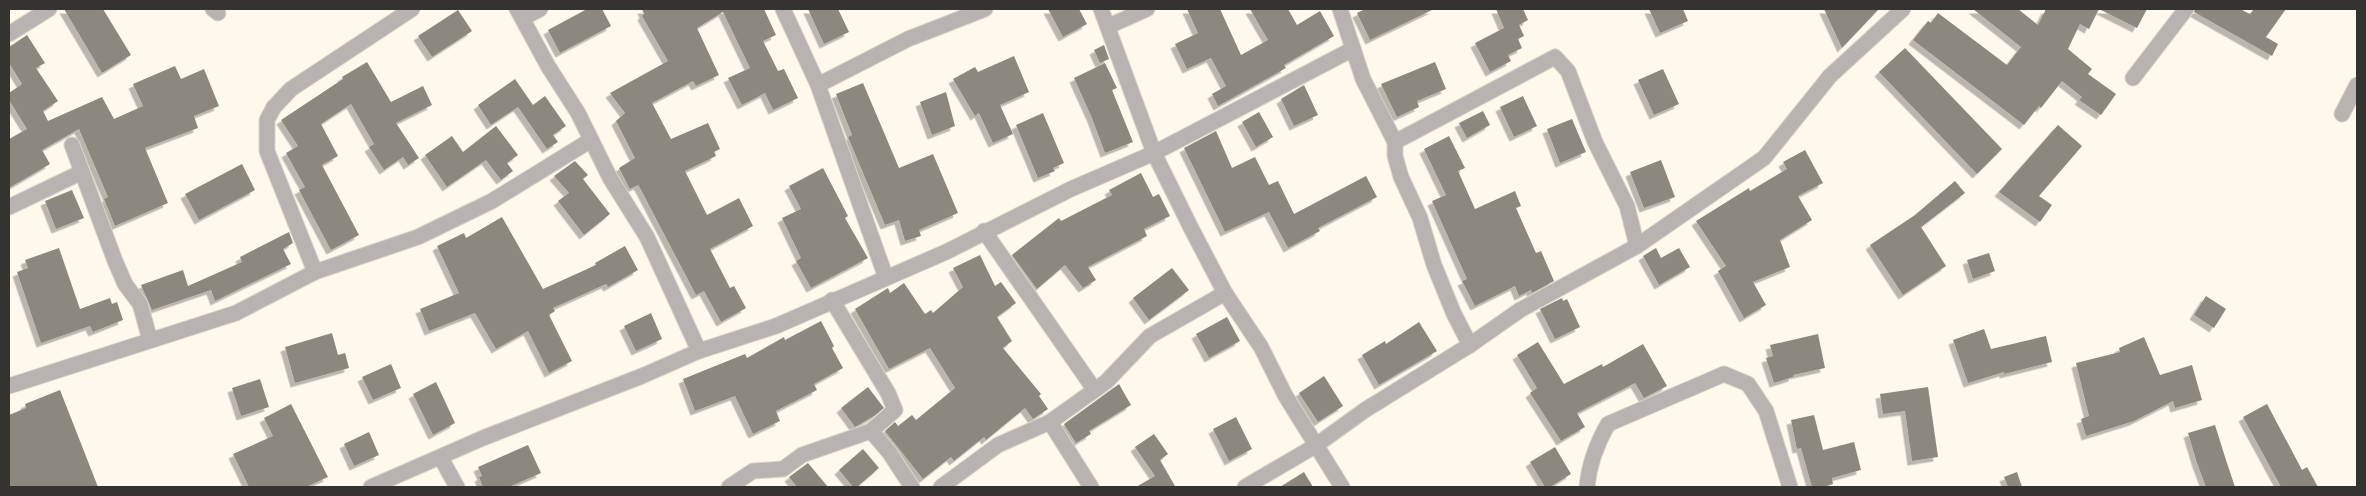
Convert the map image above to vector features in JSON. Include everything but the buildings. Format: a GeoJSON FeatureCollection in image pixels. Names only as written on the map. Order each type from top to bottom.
{"type":"FeatureCollection","features":[{"type":"Feature","properties":{"kind":"street"},"geometry":{"type":"LineString","coordinates":[[9,34],[50,9]]}},
{"type":"Feature","properties":{"kind":"street"},"geometry":{"type":"LineString","coordinates":[[315,272],[267,151],[267,120],[274,107],[291,88],[412,9]]}},
{"type":"Feature","properties":{"kind":"street"},"geometry":{"type":"LineString","coordinates":[[540,9],[520,13],[548,66],[578,113],[610,178],[648,237],[699,351]]}},
{"type":"Feature","properties":{"kind":"street"},"geometry":{"type":"LineString","coordinates":[[783,9],[818,85],[886,278]]}},
{"type":"Feature","properties":{"kind":"street"},"geometry":{"type":"LineString","coordinates":[[818,85],[908,39],[985,9]]}},
{"type":"Feature","properties":{"kind":"street"},"geometry":{"type":"LineString","coordinates":[[1101,9],[1109,26],[1154,153],[1226,293],[1261,347],[1286,395],[1342,487]]}},
{"type":"Feature","properties":{"kind":"street"},"geometry":{"type":"LineString","coordinates":[[1109,26],[1147,9]]}},
{"type":"Feature","properties":{"kind":"street"},"geometry":{"type":"LineString","coordinates":[[1340,9],[1353,50],[1372,98],[1395,142],[1395,156],[1401,176],[1420,218],[1434,265],[1454,314],[1470,345]]}},
{"type":"Feature","properties":{"kind":"street"},"geometry":{"type":"LineString","coordinates":[[1246,487],[1316,446],[1365,410],[1470,345],[1520,310],[1637,246],[1764,158],[1782,139],[1830,76],[1903,9]]}},
{"type":"Feature","properties":{"kind":"street"},"geometry":{"type":"LineString","coordinates":[[2133,78],[2186,9]]}},
{"type":"Feature","properties":{"kind":"street"},"geometry":{"type":"LineString","coordinates":[[372,487],[483,438],[642,376],[699,351],[776,326],[946,252],[984,231],[1071,189],[1154,153],[1353,50]]}},
{"type":"Feature","properties":{"kind":"street"},"geometry":{"type":"LineString","coordinates":[[1395,142],[1555,57],[1568,71],[1595,142],[1627,206],[1637,246]]}},
{"type":"Feature","properties":{"kind":"street"},"geometry":{"type":"LineString","coordinates":[[2342,114],[2357,86]]}},
{"type":"Feature","properties":{"kind":"street"},"geometry":{"type":"LineString","coordinates":[[9,386],[236,313],[315,272],[418,237],[492,201],[590,140]]}},
{"type":"Feature","properties":{"kind":"street"},"geometry":{"type":"LineString","coordinates":[[72,144],[114,262],[125,284],[140,304],[150,340]]}},
{"type":"Feature","properties":{"kind":"street"},"geometry":{"type":"LineString","coordinates":[[9,207],[82,172]]}},
{"type":"Feature","properties":{"kind":"street"},"geometry":{"type":"LineString","coordinates":[[984,231],[1094,389]]}},
{"type":"Feature","properties":{"kind":"street"},"geometry":{"type":"LineString","coordinates":[[941,487],[998,445],[1050,422],[1106,382],[1150,336],[1226,293]]}},
{"type":"Feature","properties":{"kind":"street"},"geometry":{"type":"LineString","coordinates":[[729,487],[752,471],[783,469],[802,455],[871,431],[895,410],[888,393],[832,300]]}},
{"type":"Feature","properties":{"kind":"street"},"geometry":{"type":"LineString","coordinates":[[1587,487],[1589,466],[1608,424],[1724,374],[1748,384],[1766,410],[1790,487]]}},
{"type":"Feature","properties":{"kind":"street"},"geometry":{"type":"LineString","coordinates":[[1050,422],[1091,487]]}},
{"type":"Feature","properties":{"kind":"street"},"geometry":{"type":"LineString","coordinates":[[871,431],[889,452],[912,487]]}},
{"type":"Feature","properties":{"kind":"street"},"geometry":{"type":"LineString","coordinates":[[441,458],[457,487]]}}]}
